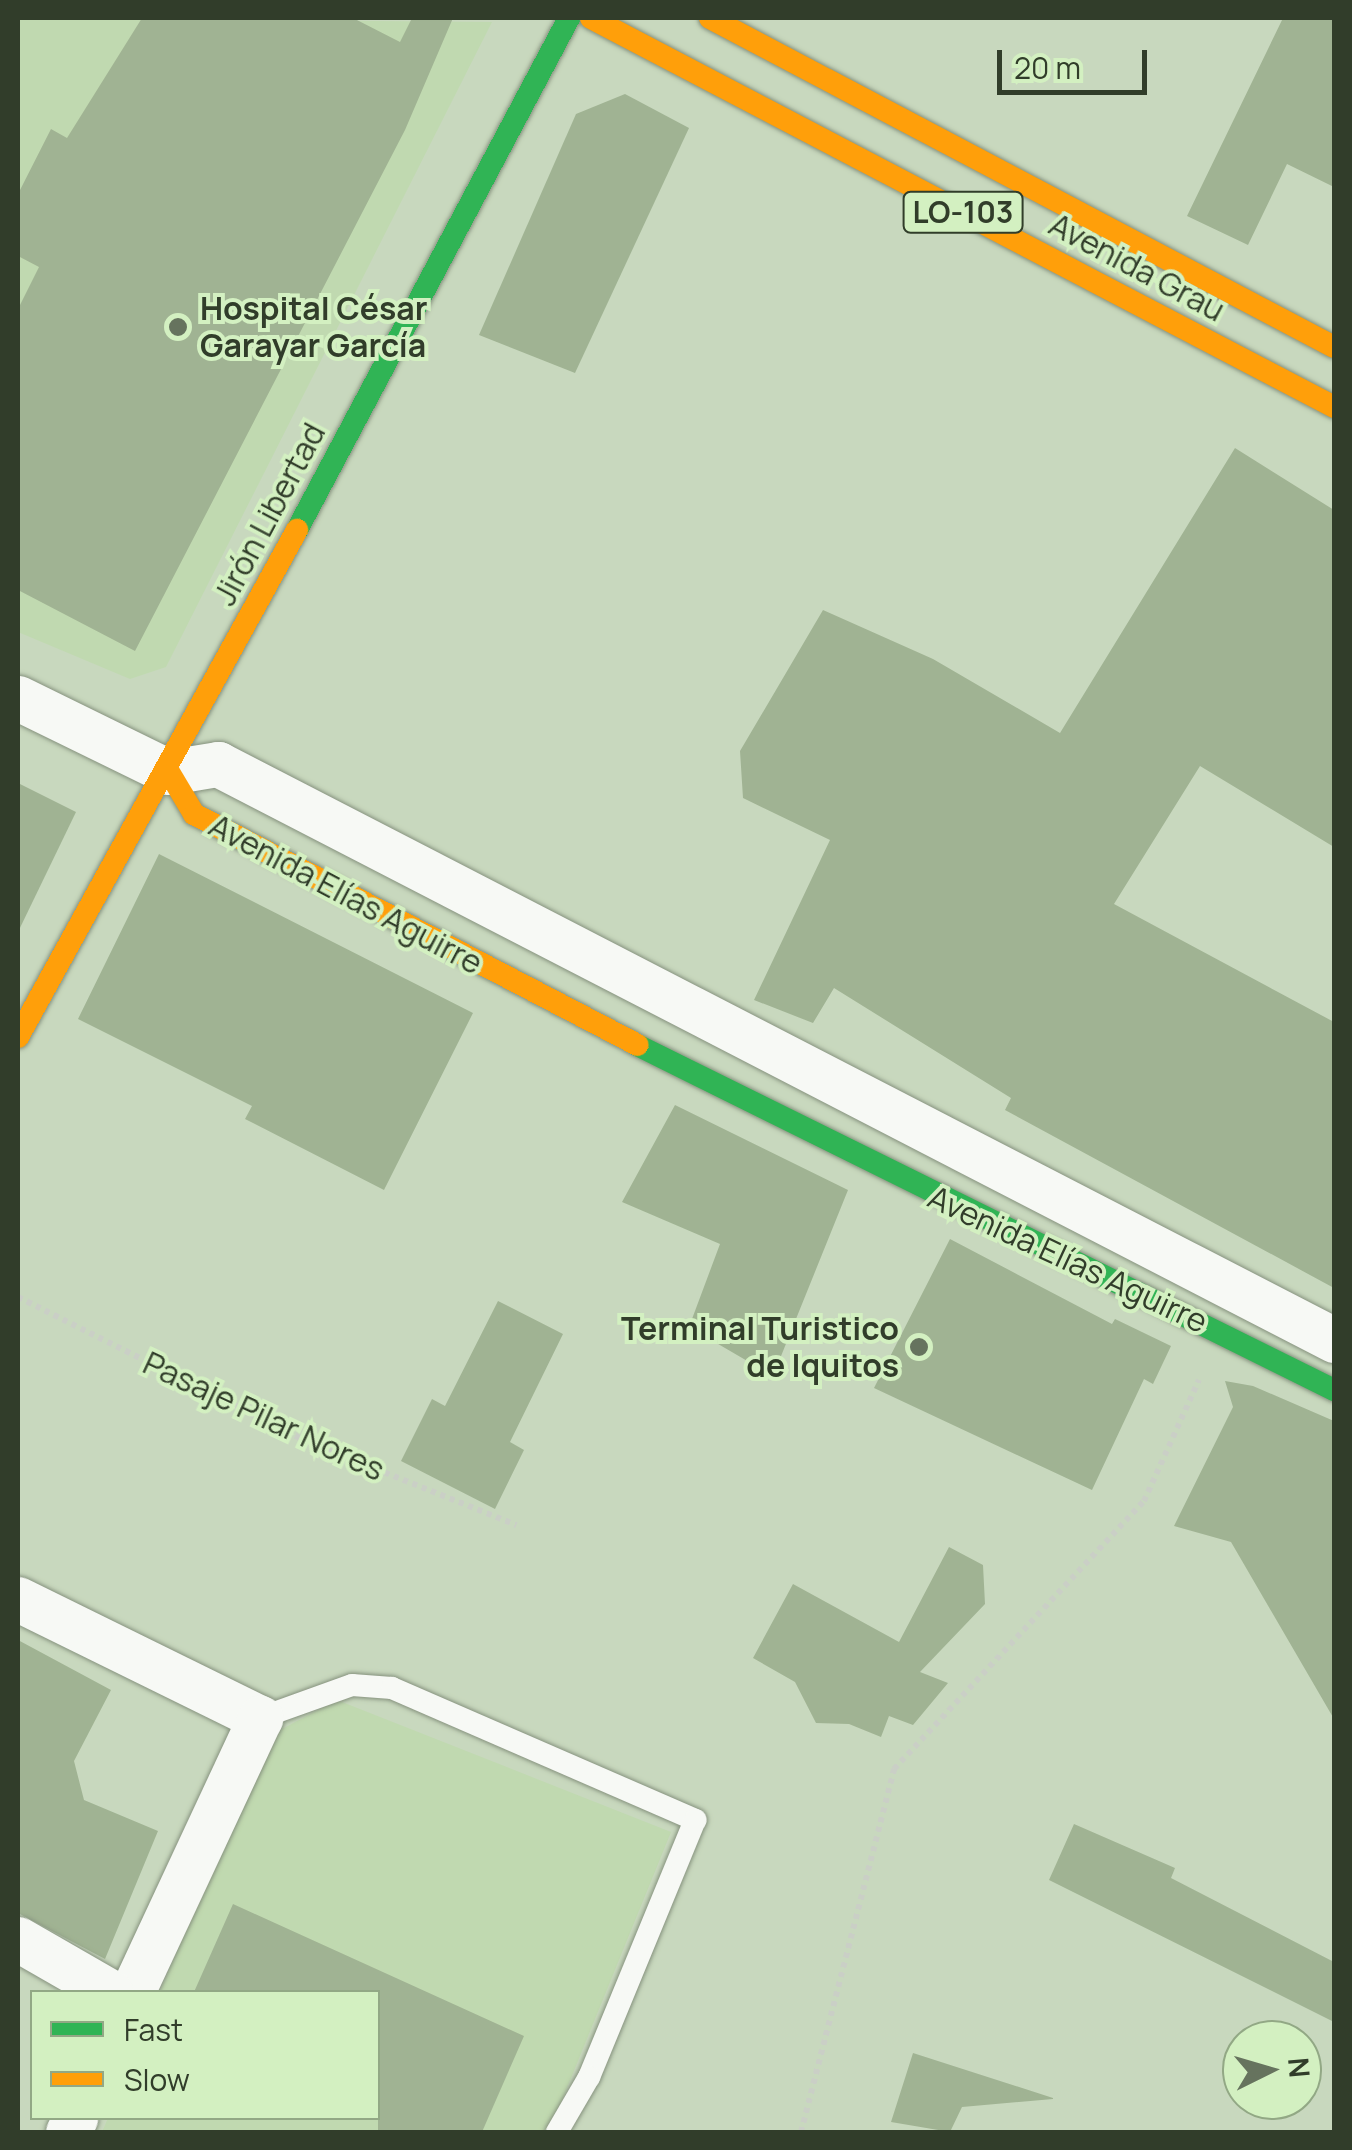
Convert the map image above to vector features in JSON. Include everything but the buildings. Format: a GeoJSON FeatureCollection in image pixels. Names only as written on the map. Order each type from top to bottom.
{"type":"FeatureCollection","features":[{"type":"Feature","properties":{"kind":"street","name":"Jirón Libertad"},"geometry":{"type":"LineString","coordinates":[[18,1037],[169,772],[569,18]]}},
{"type":"Feature","properties":{"kind":"street","name":"Avenida Grau"},"geometry":{"type":"LineString","coordinates":[[590,18],[1331,398]]}},
{"type":"Feature","properties":{"kind":"street","name":"Avenida Grau"},"geometry":{"type":"LineString","coordinates":[[710,18],[1334,347]]}},
{"type":"Feature","properties":{"kind":"street"},"geometry":{"type":"LineString","coordinates":[[18,698],[169,772]]}},
{"type":"Feature","properties":{"kind":"street","name":"Avenida Elías Aguirre"},"geometry":{"type":"LineString","coordinates":[[1334,1340],[218,764],[169,772],[194,814],[950,1205],[1221,1331],[1334,1390]]}},
{"type":"Feature","properties":{"kind":"street"},"geometry":{"type":"LineString","coordinates":[[950,1205],[973,1156]]}},
{"type":"Feature","properties":{"kind":"street"},"geometry":{"type":"LineString","coordinates":[[18,1599],[260,1718],[133,1990]]}},
{"type":"Feature","properties":{"kind":"street"},"geometry":{"type":"LineString","coordinates":[[18,1940],[106,1990]]}},
{"type":"Feature","properties":{"kind":"lane"},"geometry":{"type":"LineString","coordinates":[[260,1718],[352,1685],[392,1688],[695,1820],[589,2077],[557,2132]]}},
{"type":"Feature","properties":{"kind":"path","name":"Pasaje Pilar Nores"},"geometry":{"type":"LineString","coordinates":[[18,1297],[301,1439],[516,1525]]}},
{"type":"Feature","properties":{"kind":"path"},"geometry":{"type":"LineString","coordinates":[[802,2132],[894,1769],[1144,1500],[1221,1331]]}},
{"type":"Feature","properties":{"kind":"shaded area","name":"Hospital César Garayar García"},"geometry":{"type":"Polygon","coordinates":[[[18,18],[492,22],[166,667],[130,679],[18,632],[18,18]]]}},
{"type":"Feature","properties":{"kind":"shaded area"},"geometry":{"type":"Polygon","coordinates":[[[337,1700],[671,1832],[546,2132],[102,2132],[107,2120],[380,2120],[380,1990],[161,1990],[265,1738],[337,1700]]]}},
{"type":"Feature","properties":{"kind":"traffic: fast"},"geometry":{"type":"LineString","coordinates":[[297,530],[569,18]]}},
{"type":"Feature","properties":{"kind":"traffic: fast"},"geometry":{"type":"LineString","coordinates":[[637,1045],[1334,1390]]}},
{"type":"Feature","properties":{"kind":"traffic: slow"},"geometry":{"type":"LineString","coordinates":[[591,18],[1334,407]]}},
{"type":"Feature","properties":{"kind":"traffic: slow"},"geometry":{"type":"LineString","coordinates":[[710,18],[1334,347]]}},
{"type":"Feature","properties":{"kind":"traffic: slow"},"geometry":{"type":"LineString","coordinates":[[18,1037],[297,530]]}},
{"type":"Feature","properties":{"kind":"traffic: slow"},"geometry":{"type":"LineString","coordinates":[[169,772],[194,814],[637,1045]]}},
{"type":"Feature","properties":{"kind":"place","name":"Hospital César Garayar García"},"geometry":{"type":"Point","coordinates":[178,327]}},
{"type":"Feature","properties":{"kind":"place","name":"Terminal Turistico de Iquitos"},"geometry":{"type":"Point","coordinates":[919,1347]}}]}
